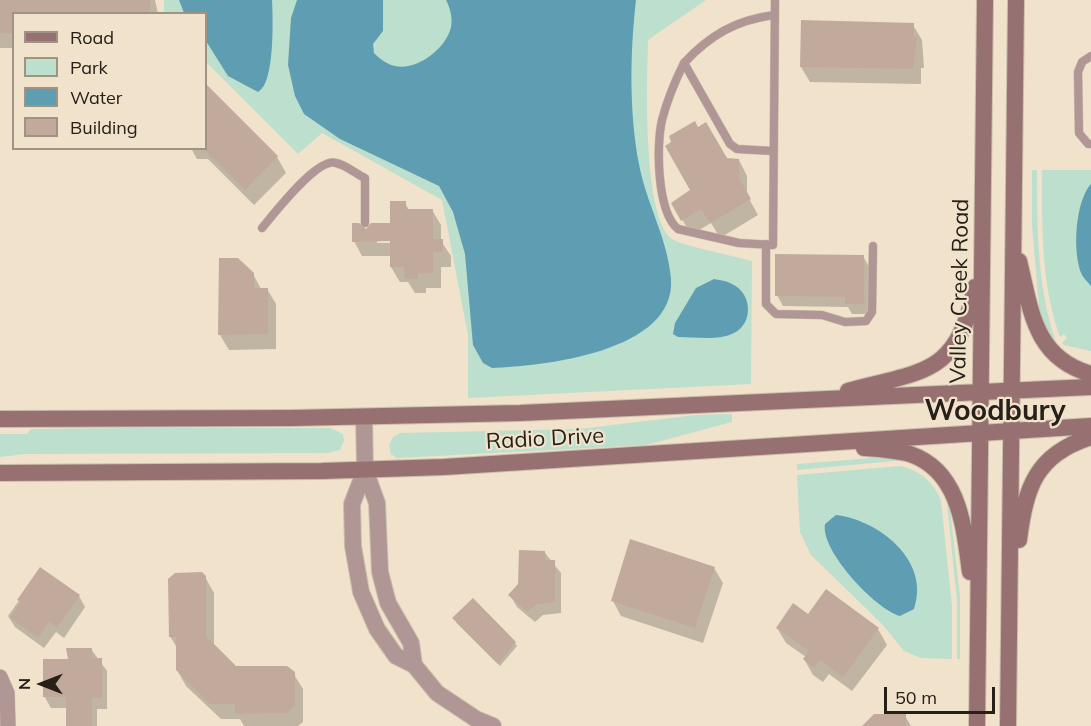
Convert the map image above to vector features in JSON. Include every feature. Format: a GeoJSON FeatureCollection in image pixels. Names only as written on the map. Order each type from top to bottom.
{"type":"FeatureCollection","features":[{"type":"Feature","properties":{"kind":"main road","name":"Valley Creek Road"},"geometry":{"type":"LineString","coordinates":[[977,726],[985,0]]}},
{"type":"Feature","properties":{"kind":"main road"},"geometry":{"type":"LineString","coordinates":[[1008,726],[1016,0]]}},
{"type":"Feature","properties":{"kind":"main road"},"geometry":{"type":"LineString","coordinates":[[1013,237],[1034,320],[1044,343],[1064,362],[1091,374]]}},
{"type":"Feature","properties":{"kind":"main road"},"geometry":{"type":"LineString","coordinates":[[818,399],[920,371],[947,355],[959,340],[968,319],[983,246]]}},
{"type":"Feature","properties":{"kind":"main road","name":"Radio Drive"},"geometry":{"type":"LineString","coordinates":[[0,419],[364,417],[563,412],[981,390],[1091,387]]}},
{"type":"Feature","properties":{"kind":"main road","name":"Radio Drive"},"geometry":{"type":"LineString","coordinates":[[0,472],[364,470],[570,460],[1091,426]]}},
{"type":"Feature","properties":{"kind":"main road"},"geometry":{"type":"LineString","coordinates":[[1009,627],[1022,515],[1029,487],[1054,455],[1072,444],[1091,437]]}},
{"type":"Feature","properties":{"kind":"main road"},"geometry":{"type":"LineString","coordinates":[[819,443],[909,454],[928,464],[945,480],[953,493],[962,519],[978,626]]}},
{"type":"Feature","properties":{"kind":"street"},"geometry":{"type":"LineString","coordinates":[[364,417],[364,470],[352,504],[353,546],[359,584],[368,609],[396,656],[414,666],[437,693],[469,715],[493,726]]}},
{"type":"Feature","properties":{"kind":"street"},"geometry":{"type":"LineString","coordinates":[[364,470],[377,503],[379,562],[384,592],[392,612],[411,643],[414,666]]}},
{"type":"Feature","properties":{"kind":"street"},"geometry":{"type":"LineString","coordinates":[[0,677],[7,693],[8,726]]}},
{"type":"Feature","properties":{"kind":"lane"},"geometry":{"type":"LineString","coordinates":[[774,15],[752,18],[723,31],[700,45],[684,63],[675,80],[662,122],[659,145],[661,178],[670,223],[678,229],[740,243],[773,244],[775,0]]}},
{"type":"Feature","properties":{"kind":"lane"},"geometry":{"type":"LineString","coordinates":[[1091,56],[1082,62],[1078,72],[1079,133],[1088,144],[1091,144]]}},
{"type":"Feature","properties":{"kind":"lane"},"geometry":{"type":"LineString","coordinates":[[684,63],[730,144],[737,149],[773,151]]}},
{"type":"Feature","properties":{"kind":"lane"},"geometry":{"type":"LineString","coordinates":[[262,228],[316,168],[330,162],[336,162],[364,178],[365,223]]}},
{"type":"Feature","properties":{"kind":"lane"},"geometry":{"type":"LineString","coordinates":[[766,244],[766,304],[776,314],[822,315],[845,322],[866,321],[872,312],[873,246]]}},
{"type":"Feature","properties":{"kind":"green space"},"geometry":{"type":"Polygon","coordinates":[[[164,0],[706,0],[648,40],[647,113],[651,176],[655,204],[662,226],[672,239],[697,248],[752,261],[751,384],[468,398],[468,335],[442,200],[322,133],[298,154],[207,63],[207,12],[164,12],[164,0]]]}},
{"type":"Feature","properties":{"kind":"green space"},"geometry":{"type":"Polygon","coordinates":[[[1032,170],[1037,170],[1039,256],[1049,319],[1055,339],[1053,341],[1041,318],[1039,307],[1032,225],[1032,170]]]}},
{"type":"Feature","properties":{"kind":"green space"},"geometry":{"type":"Polygon","coordinates":[[[1042,170],[1091,170],[1091,351],[1064,345],[1062,343],[1067,338],[1064,334],[1060,337],[1054,317],[1044,255],[1042,170]]]}},
{"type":"Feature","properties":{"kind":"green space"},"geometry":{"type":"Polygon","coordinates":[[[732,414],[732,422],[646,445],[397,458],[391,454],[389,445],[393,437],[400,433],[580,429],[695,415],[732,414]]]}},
{"type":"Feature","properties":{"kind":"green space"},"geometry":{"type":"Polygon","coordinates":[[[330,428],[343,434],[344,441],[340,450],[327,453],[25,454],[0,457],[0,434],[27,434],[31,429],[330,428]]]}},
{"type":"Feature","properties":{"kind":"green space"},"geometry":{"type":"Polygon","coordinates":[[[886,457],[905,460],[797,470],[797,464],[886,457]]]}},
{"type":"Feature","properties":{"kind":"green space"},"geometry":{"type":"Polygon","coordinates":[[[900,466],[925,478],[935,488],[941,501],[952,606],[952,659],[921,658],[904,651],[882,624],[811,555],[800,532],[797,475],[900,466]]]}},
{"type":"Feature","properties":{"kind":"green space"},"geometry":{"type":"Polygon","coordinates":[[[949,501],[960,596],[960,659],[957,659],[957,601],[947,503],[949,501]]]}},
{"type":"Feature","properties":{"kind":"water"},"geometry":{"type":"Polygon","coordinates":[[[179,0],[272,0],[270,64],[264,87],[258,92],[228,76],[207,43],[207,12],[184,12],[179,0]]]}},
{"type":"Feature","properties":{"kind":"water"},"geometry":{"type":"Polygon","coordinates":[[[297,0],[383,0],[383,31],[373,44],[374,53],[387,63],[398,67],[408,66],[427,58],[448,36],[452,24],[446,0],[636,0],[632,82],[633,124],[642,178],[666,250],[671,279],[667,304],[652,323],[630,339],[572,358],[515,367],[492,368],[483,363],[473,345],[465,254],[453,212],[439,186],[340,139],[304,114],[295,96],[288,65],[291,18],[297,0]]]}},
{"type":"Feature","properties":{"kind":"water"},"geometry":{"type":"Polygon","coordinates":[[[1091,184],[1091,286],[1079,266],[1076,241],[1081,202],[1091,184]]]}},
{"type":"Feature","properties":{"kind":"water"},"geometry":{"type":"Polygon","coordinates":[[[714,279],[730,283],[744,294],[748,308],[745,322],[734,333],[714,338],[678,337],[673,334],[675,323],[696,288],[714,279]]]}},
{"type":"Feature","properties":{"kind":"water"},"geometry":{"type":"Polygon","coordinates":[[[836,515],[869,525],[898,546],[908,559],[915,575],[917,591],[914,609],[900,616],[889,611],[851,577],[831,548],[826,535],[825,524],[836,515]]]}},
{"type":"Feature","properties":{"kind":"building"},"geometry":{"type":"Polygon","coordinates":[[[0,0],[150,0],[150,12],[12,12],[12,33],[0,33],[0,0]]]}},
{"type":"Feature","properties":{"kind":"building"},"geometry":{"type":"Polygon","coordinates":[[[801,20],[914,23],[914,37],[917,37],[913,69],[800,67],[801,20]]]}},
{"type":"Feature","properties":{"kind":"building"},"geometry":{"type":"Polygon","coordinates":[[[207,85],[278,156],[245,190],[206,152],[207,85]]]}},
{"type":"Feature","properties":{"kind":"building"},"geometry":{"type":"Polygon","coordinates":[[[695,121],[698,127],[706,122],[727,158],[739,159],[739,178],[751,199],[710,223],[701,209],[681,221],[671,203],[690,190],[665,146],[671,142],[669,136],[695,121]]]}},
{"type":"Feature","properties":{"kind":"building"},"geometry":{"type":"Polygon","coordinates":[[[390,201],[406,201],[406,209],[433,209],[433,239],[443,239],[443,252],[433,252],[433,273],[418,273],[418,279],[405,279],[404,267],[390,267],[390,241],[352,242],[352,223],[359,223],[366,229],[371,223],[390,223],[390,201]]]}},
{"type":"Feature","properties":{"kind":"building"},"geometry":{"type":"Polygon","coordinates":[[[775,254],[864,255],[864,304],[845,304],[845,297],[775,296],[775,254]]]}},
{"type":"Feature","properties":{"kind":"building"},"geometry":{"type":"Polygon","coordinates":[[[219,258],[238,258],[254,273],[254,288],[268,288],[268,334],[218,335],[219,258]]]}},
{"type":"Feature","properties":{"kind":"building"},"geometry":{"type":"Polygon","coordinates":[[[630,539],[715,567],[695,628],[611,601],[630,539]]]}},
{"type":"Feature","properties":{"kind":"building"},"geometry":{"type":"Polygon","coordinates":[[[519,550],[545,551],[546,560],[555,560],[555,602],[537,604],[527,612],[508,595],[518,584],[519,550]]]}},
{"type":"Feature","properties":{"kind":"building"},"geometry":{"type":"Polygon","coordinates":[[[40,567],[80,595],[57,628],[49,622],[38,638],[10,618],[21,602],[17,600],[40,567]]]}},
{"type":"Feature","properties":{"kind":"building"},"geometry":{"type":"Polygon","coordinates":[[[202,572],[206,576],[206,636],[236,666],[287,666],[295,672],[295,706],[287,713],[235,714],[235,704],[210,704],[176,670],[176,637],[169,637],[168,579],[175,573],[202,572]]]}},
{"type":"Feature","properties":{"kind":"building"},"geometry":{"type":"Polygon","coordinates":[[[826,589],[879,628],[843,677],[820,660],[814,668],[803,659],[809,651],[776,628],[793,603],[808,614],[826,589]]]}},
{"type":"Feature","properties":{"kind":"building"},"geometry":{"type":"Polygon","coordinates":[[[473,598],[516,642],[498,664],[452,618],[473,598]]]}},
{"type":"Feature","properties":{"kind":"building"},"geometry":{"type":"Polygon","coordinates":[[[66,648],[92,648],[92,658],[102,658],[102,698],[92,698],[92,726],[66,726],[66,697],[43,697],[43,659],[68,659],[66,648]]]}},
{"type":"Feature","properties":{"kind":"building"},"geometry":{"type":"Polygon","coordinates":[[[874,714],[906,714],[906,726],[862,726],[874,714]]]}},
{"type":"Feature","properties":{"kind":"district","name":"Woodbury"},"geometry":{"type":"Point","coordinates":[995,412]}}]}
